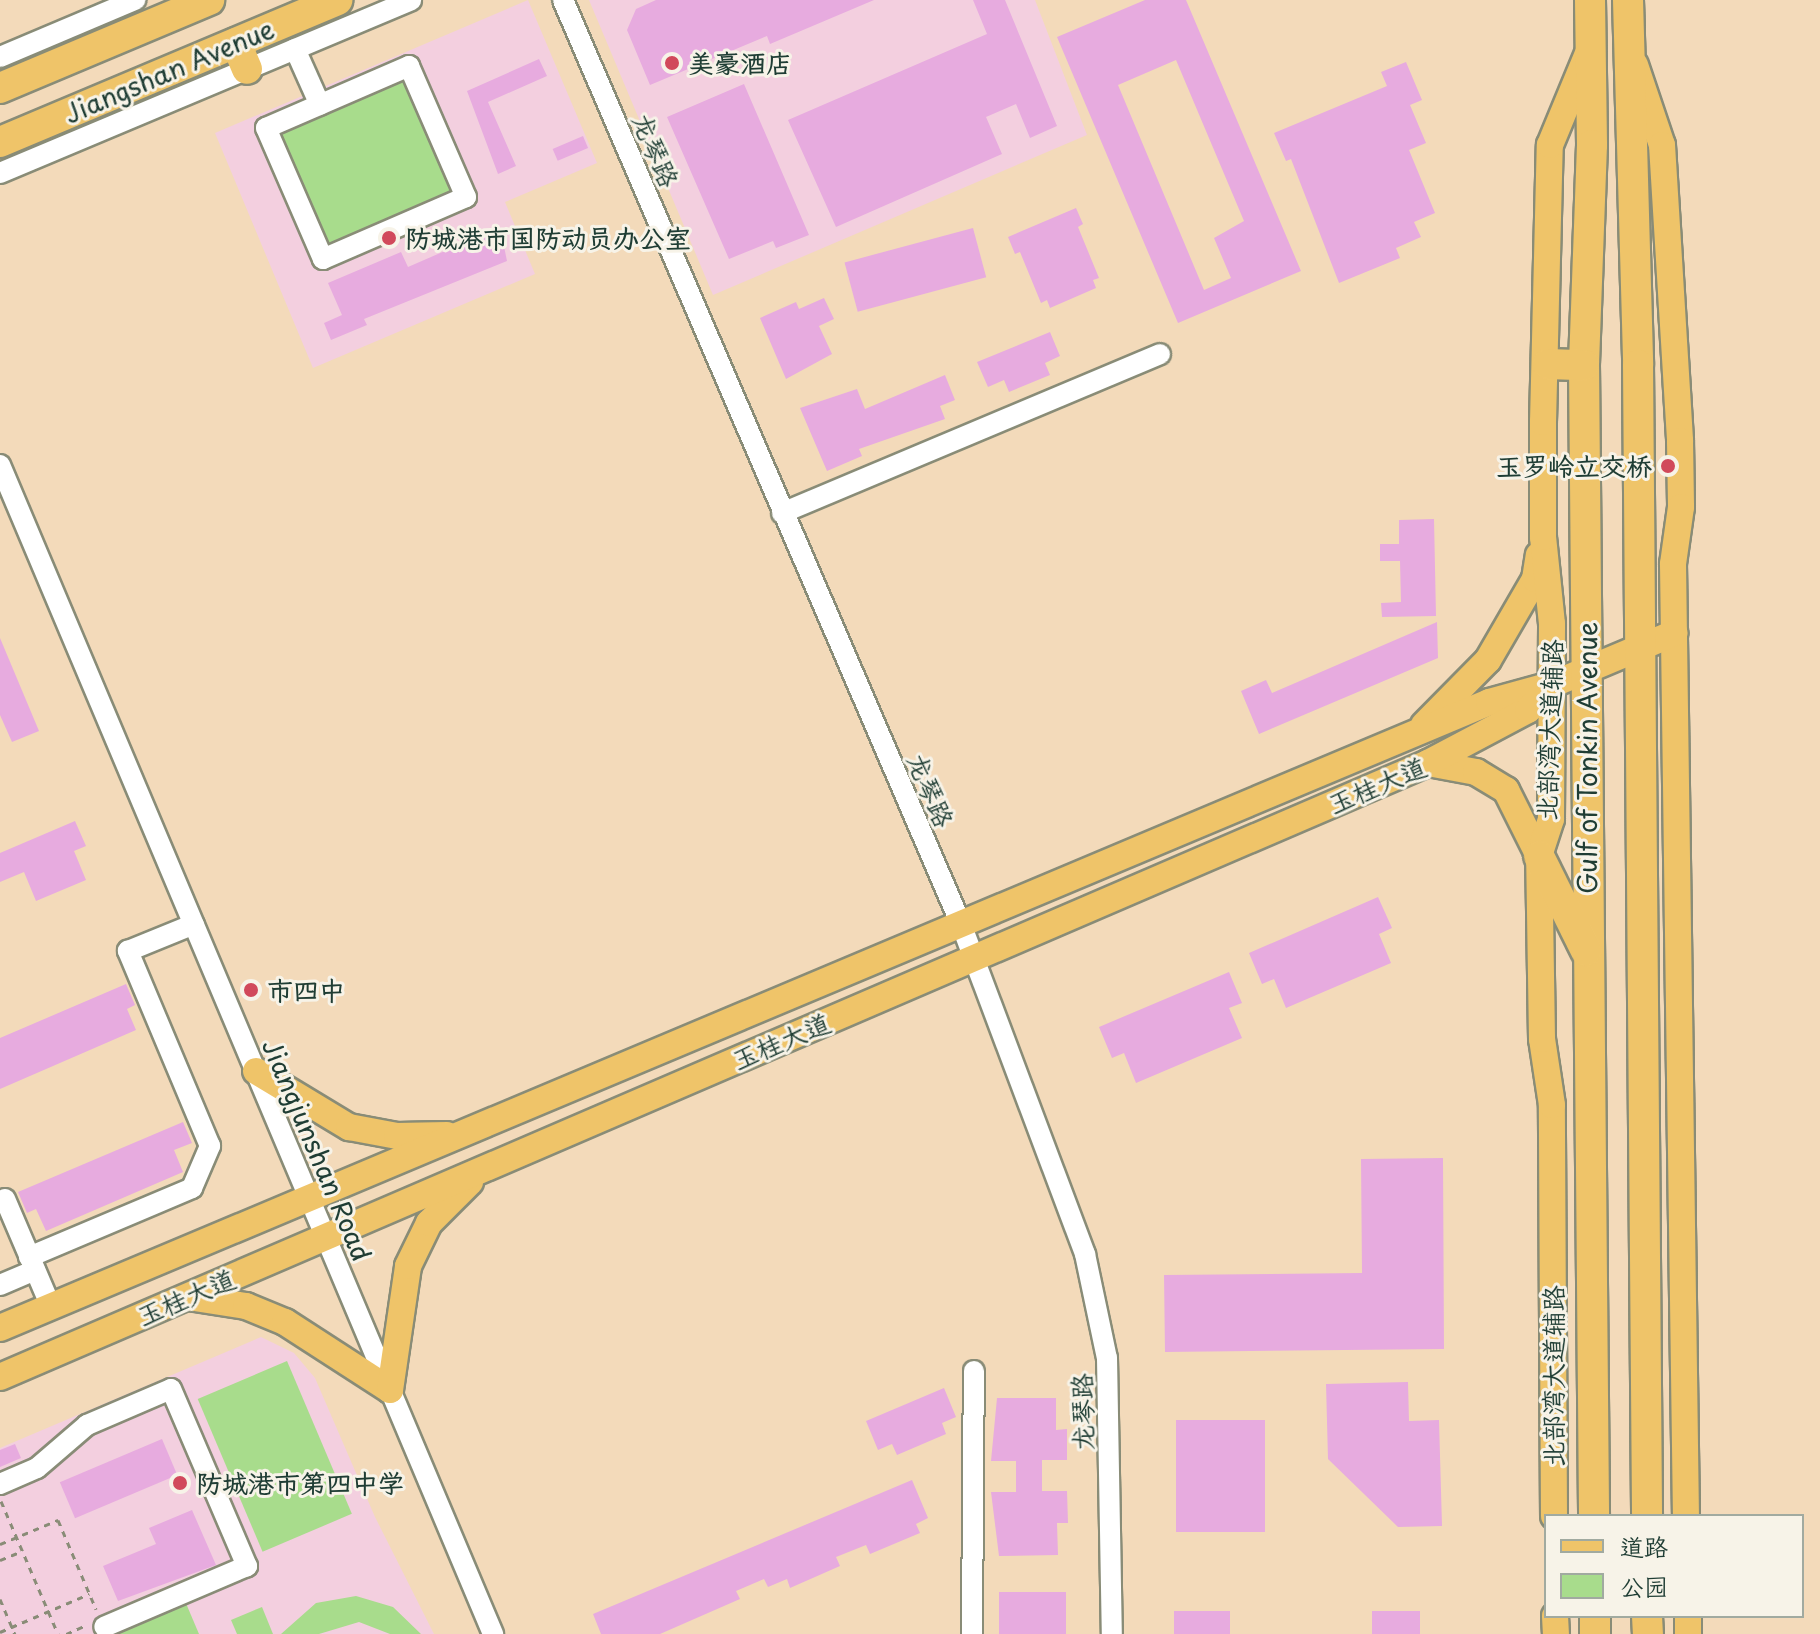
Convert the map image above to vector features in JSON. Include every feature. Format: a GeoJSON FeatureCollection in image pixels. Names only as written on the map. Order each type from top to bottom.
{"type":"FeatureCollection","features":[{"type":"Feature","properties":{"kind":"highway","name":"Jiangshan Avenue"},"geometry":{"type":"LineString","coordinates":[[0,88],[209,0]]}},
{"type":"Feature","properties":{"kind":"highway","name":"Jiangshan Avenue"},"geometry":{"type":"LineString","coordinates":[[1,144],[241,56],[337,0]]}},
{"type":"Feature","properties":{"kind":"highway"},"geometry":{"type":"LineString","coordinates":[[1567,0],[1591,47]]}},
{"type":"Feature","properties":{"kind":"highway","name":"Gulf of Tonkin Avenue"},"geometry":{"type":"LineString","coordinates":[[1590,0],[1584,365],[1594,1514]]}},
{"type":"Feature","properties":{"kind":"highway","name":"Gulf of Tonkin Avenue"},"geometry":{"type":"LineString","coordinates":[[1628,0],[1641,647],[1647,1514]]}},
{"type":"Feature","properties":{"kind":"highway"},"geometry":{"type":"LineString","coordinates":[[1628,45],[1643,0]]}},
{"type":"Feature","properties":{"kind":"highway"},"geometry":{"type":"LineString","coordinates":[[1548,364],[1584,365]]}},
{"type":"Feature","properties":{"kind":"highway"},"geometry":{"type":"LineString","coordinates":[[1539,856],[1589,958]]}},
{"type":"Feature","properties":{"kind":"main road"},"geometry":{"type":"LineString","coordinates":[[1628,45],[1662,145],[1680,441],[1675,633],[1686,1514]]}},
{"type":"Feature","properties":{"kind":"main road","name":"北部湾大道辅路"},"geometry":{"type":"LineString","coordinates":[[1554,1514],[1552,1105],[1542,1039],[1539,856],[1551,819],[1552,624],[1543,537],[1550,145],[1591,47]]}},
{"type":"Feature","properties":{"kind":"main road"},"geometry":{"type":"LineString","coordinates":[[1539,856],[1506,790],[1476,772],[1428,763],[1416,733],[1488,660],[1535,579],[1543,537]]}},
{"type":"Feature","properties":{"kind":"main road","name":"玉桂大道"},"geometry":{"type":"LineString","coordinates":[[0,1328],[1489,702],[1551,685],[1675,633]]}},
{"type":"Feature","properties":{"kind":"main road","name":"玉桂大道"},"geometry":{"type":"LineString","coordinates":[[0,1377],[1428,763],[1528,710],[1551,685]]}},
{"type":"Feature","properties":{"kind":"main road"},"geometry":{"type":"LineString","coordinates":[[256,1071],[349,1127],[397,1136],[463,1134]]}},
{"type":"Feature","properties":{"kind":"main road"},"geometry":{"type":"LineString","coordinates":[[187,1297],[246,1306],[285,1322],[390,1390],[408,1266],[429,1223],[481,1171]]}},
{"type":"Feature","properties":{"kind":"street"},"geometry":{"type":"LineString","coordinates":[[0,57],[135,0]]}},
{"type":"Feature","properties":{"kind":"street"},"geometry":{"type":"LineString","coordinates":[[0,173],[241,56],[295,49],[411,0]]}},
{"type":"Feature","properties":{"kind":"street","name":"龙琴路"},"geometry":{"type":"LineString","coordinates":[[563,0],[961,924],[1085,1254],[1102,1317],[1112,1634]]}},
{"type":"Feature","properties":{"kind":"street"},"geometry":{"type":"LineString","coordinates":[[295,49],[320,105]]}},
{"type":"Feature","properties":{"kind":"street"},"geometry":{"type":"LineString","coordinates":[[409,66],[466,197],[323,259],[266,128],[320,105],[409,66]]}},
{"type":"Feature","properties":{"kind":"street"},"geometry":{"type":"LineString","coordinates":[[782,513],[1160,354]]}},
{"type":"Feature","properties":{"kind":"street","name":"Jiangjunshan Road"},"geometry":{"type":"LineString","coordinates":[[0,465],[493,1634]]}},
{"type":"Feature","properties":{"kind":"street"},"geometry":{"type":"LineString","coordinates":[[0,1285],[32,1263],[192,1188],[210,1146],[128,951],[194,924]]}},
{"type":"Feature","properties":{"kind":"street"},"geometry":{"type":"LineString","coordinates":[[5,1199],[51,1307]]}},
{"type":"Feature","properties":{"kind":"street"},"geometry":{"type":"LineString","coordinates":[[972,1634],[974,1371]]}},
{"type":"Feature","properties":{"kind":"street"},"geometry":{"type":"LineString","coordinates":[[0,1484],[37,1468],[87,1425],[171,1389],[247,1566],[98,1623]]}},
{"type":"Feature","properties":{"kind":"path"},"geometry":{"type":"LineString","coordinates":[[0,1499],[58,1634]]}},
{"type":"Feature","properties":{"kind":"path"},"geometry":{"type":"LineString","coordinates":[[0,1544],[58,1520],[98,1623],[66,1634]]}},
{"type":"Feature","properties":{"kind":"path"},"geometry":{"type":"LineString","coordinates":[[0,1560],[22,1551]]}},
{"type":"Feature","properties":{"kind":"path"},"geometry":{"type":"LineString","coordinates":[[0,1632],[89,1594]]}},
{"type":"Feature","properties":{"kind":"path"},"geometry":{"type":"LineString","coordinates":[[0,1599],[15,1634]]}},
{"type":"Feature","properties":{"kind":"shaded area","name":"防城港市国防动员办公室"},"geometry":{"type":"Polygon","coordinates":[[[528,0],[597,163],[505,202],[535,274],[313,368],[215,133],[528,0]]]}},
{"type":"Feature","properties":{"kind":"shaded area"},"geometry":{"type":"Polygon","coordinates":[[[589,0],[1035,0],[1087,135],[713,295],[589,0]]]}},
{"type":"Feature","properties":{"kind":"shaded area","name":"防城港市第四中学"},"geometry":{"type":"Polygon","coordinates":[[[261,1337],[294,1353],[315,1378],[375,1517],[434,1634],[0,1634],[0,1448],[261,1337]]]}},
{"type":"Feature","properties":{"kind":"green space"},"geometry":{"type":"Polygon","coordinates":[[[409,77],[457,189],[325,245],[277,133],[409,77]]]}},
{"type":"Feature","properties":{"kind":"green space"},"geometry":{"type":"Polygon","coordinates":[[[287,1361],[352,1514],[263,1552],[198,1399],[287,1361]]]}},
{"type":"Feature","properties":{"kind":"green space"},"geometry":{"type":"Polygon","coordinates":[[[356,1596],[393,1607],[421,1634],[390,1634],[359,1622],[319,1634],[281,1634],[316,1603],[356,1596]]]}},
{"type":"Feature","properties":{"kind":"green space"},"geometry":{"type":"Polygon","coordinates":[[[185,1601],[199,1634],[117,1634],[116,1631],[185,1601]]]}},
{"type":"Feature","properties":{"kind":"green space"},"geometry":{"type":"Polygon","coordinates":[[[262,1607],[273,1634],[237,1634],[231,1620],[262,1607]]]}},
{"type":"Feature","properties":{"kind":"building","name":"美豪酒店"},"geometry":{"type":"Polygon","coordinates":[[[656,0],[874,0],[770,44],[767,36],[650,85],[627,30],[636,9],[656,0]]]}},
{"type":"Feature","properties":{"kind":"building"},"geometry":{"type":"Polygon","coordinates":[[[973,0],[1005,0],[1057,126],[1030,138],[1016,104],[986,117],[1002,154],[836,227],[788,120],[987,34],[973,0]]]}},
{"type":"Feature","properties":{"kind":"building"},"geometry":{"type":"Polygon","coordinates":[[[1145,0],[1186,0],[1301,271],[1178,323],[1057,37],[1145,0]],[[1176,60],[1118,85],[1204,290],[1231,278],[1214,238],[1244,221],[1176,60]]]}},
{"type":"Feature","properties":{"kind":"building"},"geometry":{"type":"Polygon","coordinates":[[[539,59],[547,76],[488,102],[516,166],[498,174],[467,91],[539,59]]]}},
{"type":"Feature","properties":{"kind":"building"},"geometry":{"type":"Polygon","coordinates":[[[1406,62],[1422,100],[1410,105],[1426,143],[1409,150],[1435,213],[1414,222],[1421,237],[1396,248],[1400,258],[1339,283],[1291,159],[1286,161],[1274,133],[1387,86],[1381,72],[1406,62]]]}},
{"type":"Feature","properties":{"kind":"building"},"geometry":{"type":"Polygon","coordinates":[[[744,84],[809,235],[776,248],[773,241],[729,259],[667,117],[744,84]]]}},
{"type":"Feature","properties":{"kind":"building"},"geometry":{"type":"Polygon","coordinates":[[[583,136],[588,148],[558,161],[553,149],[583,136]]]}},
{"type":"Feature","properties":{"kind":"building"},"geometry":{"type":"Polygon","coordinates":[[[1076,208],[1083,224],[1078,227],[1099,278],[1093,280],[1096,288],[1050,308],[1047,300],[1041,303],[1020,252],[1015,254],[1008,237],[1076,208]]]}},
{"type":"Feature","properties":{"kind":"building"},"geometry":{"type":"Polygon","coordinates":[[[500,227],[507,261],[364,319],[367,325],[331,340],[324,323],[342,315],[328,283],[401,252],[408,267],[500,227]]]}},
{"type":"Feature","properties":{"kind":"building"},"geometry":{"type":"Polygon","coordinates":[[[973,228],[986,277],[858,312],[845,262],[973,228]]]}},
{"type":"Feature","properties":{"kind":"building"},"geometry":{"type":"Polygon","coordinates":[[[824,298],[834,319],[819,326],[832,354],[786,379],[760,318],[796,302],[799,309],[824,298]]]}},
{"type":"Feature","properties":{"kind":"building"},"geometry":{"type":"Polygon","coordinates":[[[1050,332],[1060,356],[1045,363],[1050,375],[1009,392],[1004,380],[988,387],[977,362],[1050,332]]]}},
{"type":"Feature","properties":{"kind":"building"},"geometry":{"type":"Polygon","coordinates":[[[945,375],[955,400],[940,406],[945,419],[859,449],[862,456],[827,471],[800,408],[857,389],[865,409],[945,375]]]}},
{"type":"Feature","properties":{"kind":"building"},"geometry":{"type":"Polygon","coordinates":[[[1434,519],[1436,616],[1382,617],[1381,603],[1401,602],[1400,561],[1380,561],[1380,544],[1399,544],[1399,520],[1434,519]]]}},
{"type":"Feature","properties":{"kind":"building"},"geometry":{"type":"Polygon","coordinates":[[[1437,622],[1438,658],[1259,734],[1241,691],[1266,680],[1272,693],[1437,622]]]}},
{"type":"Feature","properties":{"kind":"building"},"geometry":{"type":"Polygon","coordinates":[[[0,638],[39,731],[12,742],[0,715],[0,638]]]}},
{"type":"Feature","properties":{"kind":"building"},"geometry":{"type":"Polygon","coordinates":[[[75,821],[86,846],[74,851],[86,880],[36,901],[24,872],[0,882],[0,853],[75,821]]]}},
{"type":"Feature","properties":{"kind":"building"},"geometry":{"type":"Polygon","coordinates":[[[1378,897],[1392,928],[1379,934],[1391,963],[1286,1008],[1274,979],[1262,984],[1249,953],[1378,897]]]}},
{"type":"Feature","properties":{"kind":"building"},"geometry":{"type":"Polygon","coordinates":[[[1229,972],[1242,1003],[1229,1008],[1242,1038],[1136,1083],[1124,1053],[1112,1058],[1099,1027],[1229,972]]]}},
{"type":"Feature","properties":{"kind":"building"},"geometry":{"type":"Polygon","coordinates":[[[126,984],[135,1005],[127,1009],[136,1030],[0,1089],[0,1038],[126,984]]]}},
{"type":"Feature","properties":{"kind":"building"},"geometry":{"type":"Polygon","coordinates":[[[183,1122],[192,1143],[174,1150],[183,1172],[46,1231],[36,1209],[27,1213],[18,1192],[183,1122]]]}},
{"type":"Feature","properties":{"kind":"building"},"geometry":{"type":"Polygon","coordinates":[[[1443,1158],[1444,1349],[1165,1352],[1164,1275],[1362,1273],[1361,1159],[1443,1158]]]}},
{"type":"Feature","properties":{"kind":"building"},"geometry":{"type":"Polygon","coordinates":[[[1408,1382],[1409,1421],[1439,1420],[1442,1526],[1398,1527],[1328,1459],[1326,1384],[1408,1382]]]}},
{"type":"Feature","properties":{"kind":"building"},"geometry":{"type":"Polygon","coordinates":[[[944,1388],[956,1417],[942,1423],[946,1434],[897,1455],[892,1444],[878,1450],[866,1421],[944,1388]]]}},
{"type":"Feature","properties":{"kind":"building"},"geometry":{"type":"Polygon","coordinates":[[[997,1398],[1056,1398],[1056,1430],[1067,1429],[1067,1460],[1042,1460],[1042,1491],[1067,1491],[1068,1523],[1057,1523],[1058,1555],[999,1556],[991,1492],[1016,1492],[1016,1461],[991,1461],[997,1398]]]}},
{"type":"Feature","properties":{"kind":"building"},"geometry":{"type":"Polygon","coordinates":[[[1176,1420],[1265,1420],[1265,1532],[1176,1532],[1176,1420]]]}},
{"type":"Feature","properties":{"kind":"building"},"geometry":{"type":"Polygon","coordinates":[[[162,1439],[177,1475],[75,1518],[60,1482],[162,1439]]]}},
{"type":"Feature","properties":{"kind":"building"},"geometry":{"type":"Polygon","coordinates":[[[15,1444],[21,1458],[0,1467],[0,1450],[15,1444]]]}},
{"type":"Feature","properties":{"kind":"building"},"geometry":{"type":"Polygon","coordinates":[[[912,1480],[928,1518],[916,1524],[920,1533],[870,1554],[866,1545],[836,1557],[840,1566],[790,1588],[787,1579],[768,1587],[764,1579],[736,1591],[740,1599],[660,1634],[601,1634],[593,1614],[912,1480]]]}},
{"type":"Feature","properties":{"kind":"building"},"geometry":{"type":"Polygon","coordinates":[[[192,1510],[216,1565],[118,1601],[103,1566],[156,1544],[149,1528],[192,1510]]]}},
{"type":"Feature","properties":{"kind":"building"},"geometry":{"type":"Polygon","coordinates":[[[999,1592],[1066,1592],[1066,1634],[999,1634],[999,1592]]]}},
{"type":"Feature","properties":{"kind":"building"},"geometry":{"type":"Polygon","coordinates":[[[1174,1611],[1230,1611],[1230,1634],[1174,1634],[1174,1611]]]}},
{"type":"Feature","properties":{"kind":"building"},"geometry":{"type":"Polygon","coordinates":[[[1372,1611],[1420,1611],[1420,1634],[1372,1634],[1372,1611]]]}},
{"type":"Feature","properties":{"kind":"place","name":"美豪酒店"},"geometry":{"type":"Point","coordinates":[672,63]}},
{"type":"Feature","properties":{"kind":"place","name":"防城港市国防动员办公室"},"geometry":{"type":"Point","coordinates":[389,238]}},
{"type":"Feature","properties":{"kind":"place","name":"玉罗岭立交桥"},"geometry":{"type":"Point","coordinates":[1668,466]}},
{"type":"Feature","properties":{"kind":"place","name":"市四中"},"geometry":{"type":"Point","coordinates":[251,990]}},
{"type":"Feature","properties":{"kind":"place","name":"防城港市第四中学"},"geometry":{"type":"Point","coordinates":[180,1483]}}]}
